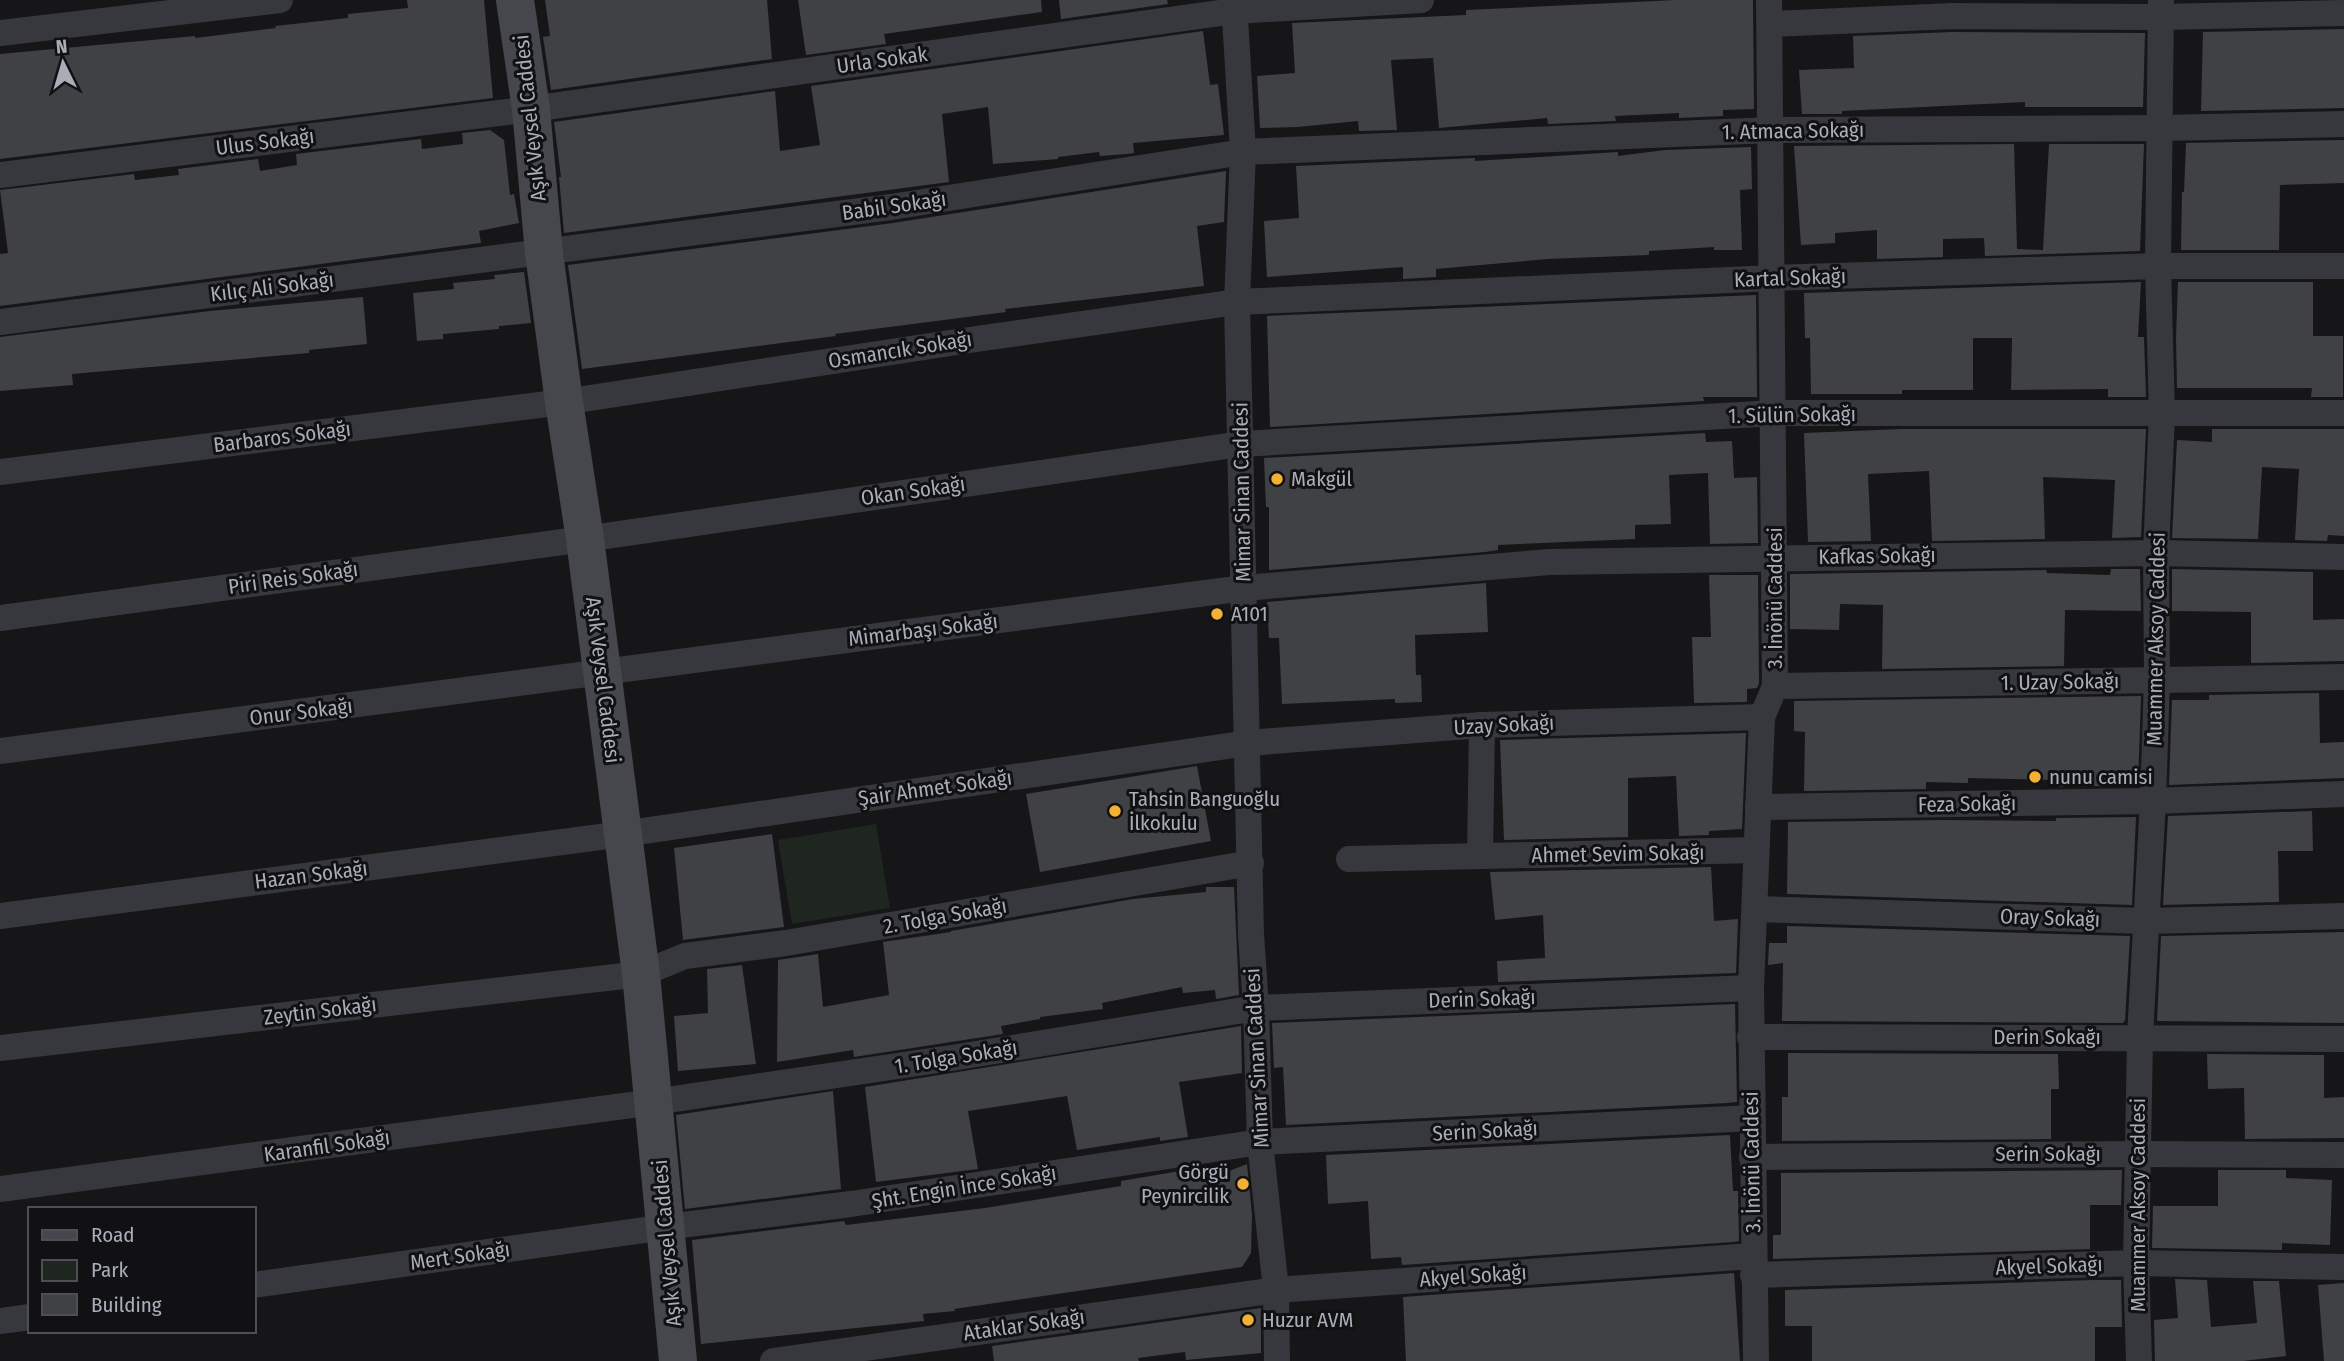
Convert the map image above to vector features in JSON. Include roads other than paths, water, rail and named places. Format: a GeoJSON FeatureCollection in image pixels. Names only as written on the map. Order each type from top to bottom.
{"type":"FeatureCollection","features":[{"type":"Feature","properties":{"kind":"main road","name":"Aşık Veysel Caddesi"},"geometry":{"type":"LineString","coordinates":[[516,0],[531,108],[544,253],[603,672],[640,974],[678,1361]]}},
{"type":"Feature","properties":{"kind":"street"},"geometry":{"type":"LineString","coordinates":[[0,33],[280,0]]}},
{"type":"Feature","properties":{"kind":"street","name":"Urla Sokak"},"geometry":{"type":"LineString","coordinates":[[531,108],[1234,5],[1421,0]]}},
{"type":"Feature","properties":{"kind":"street","name":"Mimar Sinan Caddesi"},"geometry":{"type":"LineString","coordinates":[[1234,5],[1243,152],[1237,302],[1251,934],[1260,1142],[1276,1290],[1277,1361]]}},
{"type":"Feature","properties":{"kind":"street"},"geometry":{"type":"LineString","coordinates":[[1770,12],[1951,16],[2161,9],[2344,13]]}},
{"type":"Feature","properties":{"kind":"street","name":"Muammer Aksoy Caddesi"},"geometry":{"type":"LineString","coordinates":[[2139,1361],[2137,1154],[2140,1037],[2153,801],[2157,680],[2156,552],[2162,414],[2158,266],[2161,9]]}},
{"type":"Feature","properties":{"kind":"street","name":"3. İnönü Caddesi"},"geometry":{"type":"LineString","coordinates":[[1756,1361],[1751,988],[1762,717],[1775,686],[1770,12]]}},
{"type":"Feature","properties":{"kind":"street","name":"Ulus Sokağı"},"geometry":{"type":"LineString","coordinates":[[0,175],[531,108]]}},
{"type":"Feature","properties":{"kind":"street","name":"1. Atmaca Sokağı"},"geometry":{"type":"LineString","coordinates":[[1243,152],[1772,130],[2344,124]]}},
{"type":"Feature","properties":{"kind":"street","name":"Babil Sokağı"},"geometry":{"type":"LineString","coordinates":[[544,253],[891,208],[1243,152]]}},
{"type":"Feature","properties":{"kind":"street","name":"Kılıç Ali Sokağı"},"geometry":{"type":"LineString","coordinates":[[0,322],[544,253]]}},
{"type":"Feature","properties":{"kind":"street","name":"Kartal Sokağı"},"geometry":{"type":"LineString","coordinates":[[1237,302],[1773,278],[2158,266],[2344,266]]}},
{"type":"Feature","properties":{"kind":"street","name":"Osmancık Sokağı"},"geometry":{"type":"LineString","coordinates":[[564,402],[1237,302]]}},
{"type":"Feature","properties":{"kind":"street","name":"Barbaros Sokağı"},"geometry":{"type":"LineString","coordinates":[[0,472],[564,402]]}},
{"type":"Feature","properties":{"kind":"street","name":"1. Sülün Sokağı"},"geometry":{"type":"LineString","coordinates":[[1241,444],[1775,413],[2344,413]]}},
{"type":"Feature","properties":{"kind":"street","name":"Okan Sokağı"},"geometry":{"type":"LineString","coordinates":[[585,539],[1241,444]]}},
{"type":"Feature","properties":{"kind":"street","name":"Piri Reis Sokağı"},"geometry":{"type":"LineString","coordinates":[[0,618],[585,539]]}},
{"type":"Feature","properties":{"kind":"street","name":"Kafkas Sokağı"},"geometry":{"type":"LineString","coordinates":[[1244,588],[1549,562],[2156,552],[2344,557]]}},
{"type":"Feature","properties":{"kind":"street","name":"Mimarbaşı Sokağı"},"geometry":{"type":"LineString","coordinates":[[603,672],[1244,588]]}},
{"type":"Feature","properties":{"kind":"street","name":"Onur Sokağı"},"geometry":{"type":"LineString","coordinates":[[0,751],[603,672]]}},
{"type":"Feature","properties":{"kind":"street","name":"1. Uzay Sokağı"},"geometry":{"type":"LineString","coordinates":[[1775,686],[2344,677]]}},
{"type":"Feature","properties":{"kind":"street","name":"Uzay Sokağı"},"geometry":{"type":"LineString","coordinates":[[1248,743],[1482,725],[1762,717]]}},
{"type":"Feature","properties":{"kind":"street"},"geometry":{"type":"LineString","coordinates":[[1480,856],[1482,725]]}},
{"type":"Feature","properties":{"kind":"street","name":"Şair Ahmet Sokağı"},"geometry":{"type":"LineString","coordinates":[[623,834],[1248,743]]}},
{"type":"Feature","properties":{"kind":"street","name":"Feza Sokağı"},"geometry":{"type":"LineString","coordinates":[[1758,807],[2153,801],[2344,794]]}},
{"type":"Feature","properties":{"kind":"street","name":"Hazan Sokağı"},"geometry":{"type":"LineString","coordinates":[[0,916],[623,834]]}},
{"type":"Feature","properties":{"kind":"street","name":"Ahmet Sevim Sokağı"},"geometry":{"type":"LineString","coordinates":[[1349,859],[1594,856],[1756,850]]}},
{"type":"Feature","properties":{"kind":"street","name":"2. Tolga Sokağı"},"geometry":{"type":"LineString","coordinates":[[640,974],[685,957],[786,943],[1251,863]]}},
{"type":"Feature","properties":{"kind":"street","name":"Oray Sokağı"},"geometry":{"type":"LineString","coordinates":[[1755,909],[2146,921],[2344,916]]}},
{"type":"Feature","properties":{"kind":"street","name":"Zeytin Sokağı"},"geometry":{"type":"LineString","coordinates":[[0,1048],[640,974]]}},
{"type":"Feature","properties":{"kind":"street","name":"Derin Sokağı"},"geometry":{"type":"LineString","coordinates":[[1256,1007],[1751,988]]}},
{"type":"Feature","properties":{"kind":"street","name":"1. Tolga Sokağı"},"geometry":{"type":"LineString","coordinates":[[654,1102],[958,1057],[1256,1007]]}},
{"type":"Feature","properties":{"kind":"street","name":"Derin Sokağı"},"geometry":{"type":"LineString","coordinates":[[1750,1037],[2344,1040]]}},
{"type":"Feature","properties":{"kind":"street","name":"Karanfil Sokağı"},"geometry":{"type":"LineString","coordinates":[[0,1189],[654,1102]]}},
{"type":"Feature","properties":{"kind":"street","name":"Serin Sokağı"},"geometry":{"type":"LineString","coordinates":[[1260,1142],[1752,1118]]}},
{"type":"Feature","properties":{"kind":"street","name":"Şht. Engin İnce Sokağı"},"geometry":{"type":"LineString","coordinates":[[666,1227],[851,1205],[1260,1142]]}},
{"type":"Feature","properties":{"kind":"street","name":"Serin Sokağı"},"geometry":{"type":"LineString","coordinates":[[1752,1157],[2344,1155]]}},
{"type":"Feature","properties":{"kind":"street","name":"Mert Sokağı"},"geometry":{"type":"LineString","coordinates":[[256,1285],[666,1227]]}},
{"type":"Feature","properties":{"kind":"street","name":"Akyel Sokağı"},"geometry":{"type":"LineString","coordinates":[[1276,1290],[1753,1266],[2136,1263],[2344,1266]]}},
{"type":"Feature","properties":{"kind":"street","name":"Ataklar Sokağı"},"geometry":{"type":"LineString","coordinates":[[772,1361],[1276,1290]]}},
{"type":"Feature","properties":{"kind":"street"},"geometry":{"type":"LineString","coordinates":[[0,1321],[28,1317]]}},
{"type":"Feature","properties":{"kind":"place","name":"Makgül"},"geometry":{"type":"Point","coordinates":[1277,479]}},
{"type":"Feature","properties":{"kind":"place","name":"A101"},"geometry":{"type":"Point","coordinates":[1217,614]}},
{"type":"Feature","properties":{"kind":"place","name":"nunu camisi"},"geometry":{"type":"Point","coordinates":[2035,777]}},
{"type":"Feature","properties":{"kind":"place","name":"Tahsin Banguoğlu İlkokulu"},"geometry":{"type":"Point","coordinates":[1115,811]}},
{"type":"Feature","properties":{"kind":"place","name":"Görgü Peynircilik"},"geometry":{"type":"Point","coordinates":[1243,1184]}},
{"type":"Feature","properties":{"kind":"place","name":"Huzur AVM"},"geometry":{"type":"Point","coordinates":[1248,1320]}}]}
